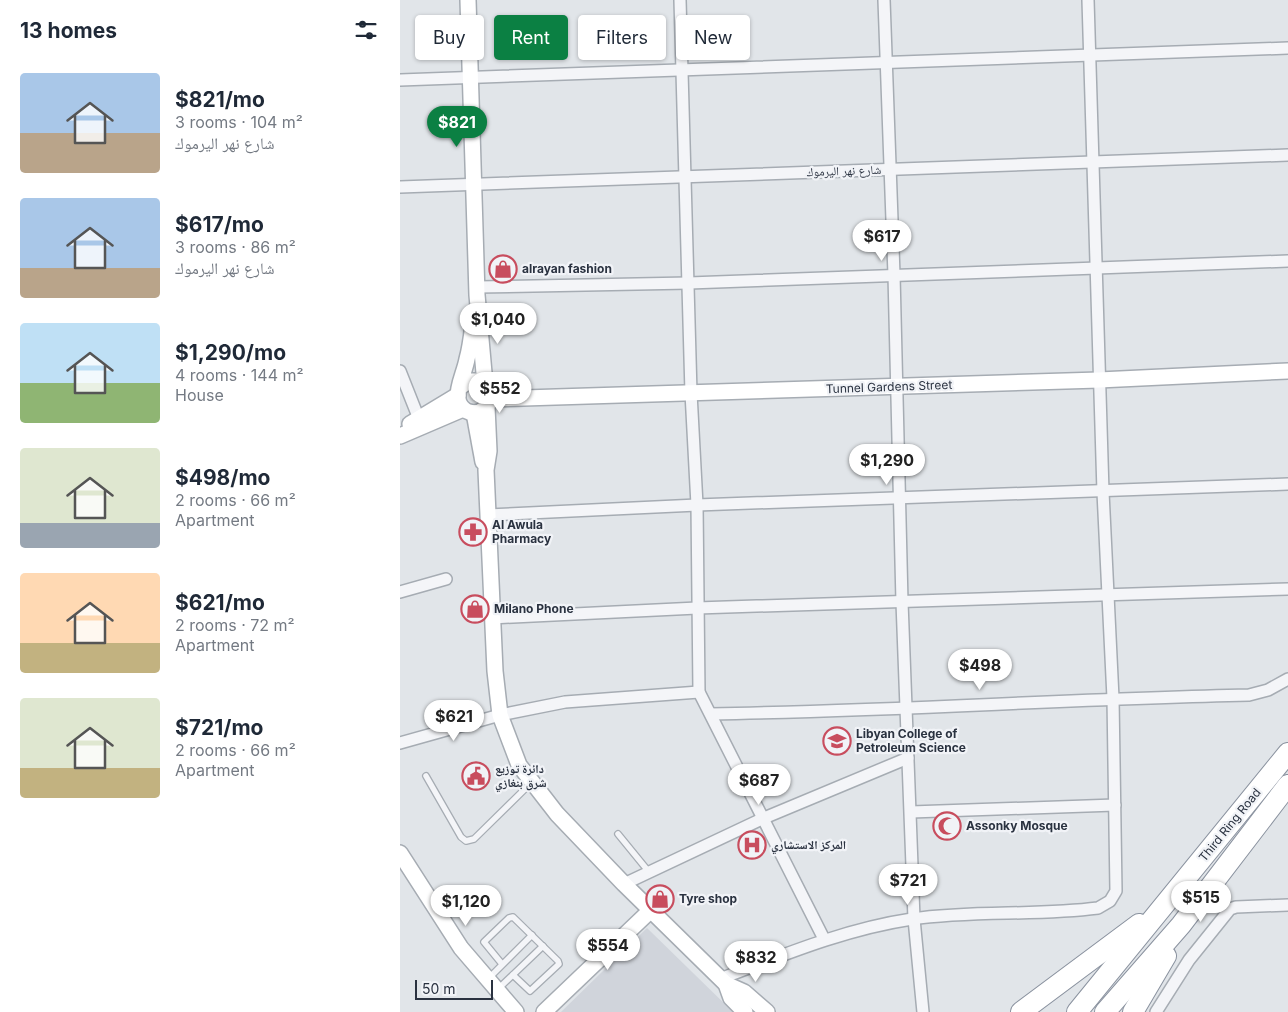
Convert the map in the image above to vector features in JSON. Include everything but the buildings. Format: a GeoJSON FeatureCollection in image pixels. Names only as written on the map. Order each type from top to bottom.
{"type":"FeatureCollection","features":[{"type":"Feature","properties":{"kind":"highway","name":"Third Ring Road"},"geometry":{"type":"LineString","coordinates":[[1077,1012],[1288,753]]}},
{"type":"Feature","properties":{"kind":"highway","name":"Third Ring Road"},"geometry":{"type":"LineString","coordinates":[[1105,1012],[1181,925],[1288,785]]}},
{"type":"Feature","properties":{"kind":"highway"},"geometry":{"type":"LineString","coordinates":[[1021,1012],[1162,906]]}},
{"type":"Feature","properties":{"kind":"highway"},"geometry":{"type":"LineString","coordinates":[[1133,1012],[1181,925]]}},
{"type":"Feature","properties":{"kind":"main road"},"geometry":{"type":"LineString","coordinates":[[400,436],[472,402],[490,391],[486,384],[477,291],[474,184],[468,78],[468,0]]}},
{"type":"Feature","properties":{"kind":"main road"},"geometry":{"type":"LineString","coordinates":[[472,402],[468,358],[477,291]]}},
{"type":"Feature","properties":{"kind":"main road","name":"Tunnel Gardens Street"},"geometry":{"type":"LineString","coordinates":[[472,402],[1099,380],[1288,371]]}},
{"type":"Feature","properties":{"kind":"main road"},"geometry":{"type":"LineString","coordinates":[[486,384],[481,381],[469,380],[480,452],[486,470],[491,618],[500,715],[519,765],[557,814],[624,884],[652,909],[723,982],[731,998],[745,1012]]}},
{"type":"Feature","properties":{"kind":"main road"},"geometry":{"type":"LineString","coordinates":[[400,430],[419,419],[472,402]]}},
{"type":"Feature","properties":{"kind":"main road"},"geometry":{"type":"LineString","coordinates":[[400,853],[461,948],[516,1012]]}},
{"type":"Feature","properties":{"kind":"main road"},"geometry":{"type":"LineString","coordinates":[[544,1012],[652,909]]}},
{"type":"Feature","properties":{"kind":"main road"},"geometry":{"type":"LineString","coordinates":[[723,982],[744,992],[767,1012]]}},
{"type":"Feature","properties":{"kind":"street"},"geometry":{"type":"LineString","coordinates":[[680,0],[691,393],[697,504],[699,692],[824,939]]}},
{"type":"Feature","properties":{"kind":"street"},"geometry":{"type":"LineString","coordinates":[[884,0],[894,275],[902,602],[914,918],[923,1012]]}},
{"type":"Feature","properties":{"kind":"street"},"geometry":{"type":"LineString","coordinates":[[723,982],[824,939],[868,926],[914,918],[1098,908],[1110,902],[1116,891],[1113,698],[1106,594],[1088,0]]}},
{"type":"Feature","properties":{"kind":"street"},"geometry":{"type":"LineString","coordinates":[[400,80],[886,64],[1288,48]]}},
{"type":"Feature","properties":{"kind":"street","name":"شارع نهر اليرموك"},"geometry":{"type":"LineString","coordinates":[[400,187],[1288,155]]}},
{"type":"Feature","properties":{"kind":"street"},"geometry":{"type":"LineString","coordinates":[[477,291],[1288,262]]}},
{"type":"Feature","properties":{"kind":"street"},"geometry":{"type":"LineString","coordinates":[[400,371],[419,419]]}},
{"type":"Feature","properties":{"kind":"street"},"geometry":{"type":"LineString","coordinates":[[488,514],[697,504],[1103,492],[1288,484]]}},
{"type":"Feature","properties":{"kind":"street"},"geometry":{"type":"LineString","coordinates":[[400,592],[446,579]]}},
{"type":"Feature","properties":{"kind":"street"},"geometry":{"type":"LineString","coordinates":[[491,618],[697,608],[1288,589]]}},
{"type":"Feature","properties":{"kind":"street"},"geometry":{"type":"LineString","coordinates":[[711,714],[1113,698],[1250,695],[1268,690],[1288,679]]}},
{"type":"Feature","properties":{"kind":"street"},"geometry":{"type":"LineString","coordinates":[[400,743],[500,715],[565,702],[699,692]]}},
{"type":"Feature","properties":{"kind":"street"},"geometry":{"type":"LineString","coordinates":[[624,884],[764,818],[908,758]]}},
{"type":"Feature","properties":{"kind":"street"},"geometry":{"type":"LineString","coordinates":[[910,812],[1115,805]]}},
{"type":"Feature","properties":{"kind":"street"},"geometry":{"type":"LineString","coordinates":[[1156,1012],[1189,960],[1230,909],[1236,907],[1288,905]]}},
{"type":"Feature","properties":{"kind":"lane"},"geometry":{"type":"LineString","coordinates":[[426,776],[461,837],[466,841],[474,839],[531,782]]}},
{"type":"Feature","properties":{"kind":"lane"},"geometry":{"type":"LineString","coordinates":[[618,834],[648,872]]}},
{"type":"Feature","properties":{"kind":"lane"},"geometry":{"type":"LineString","coordinates":[[502,964],[484,942],[509,918],[513,917],[559,964],[532,990],[513,975]]}},
{"type":"Feature","properties":{"kind":"lane"},"geometry":{"type":"LineString","coordinates":[[492,984],[502,964],[532,935]]}},
{"type":"Feature","properties":{"kind":"lane"},"geometry":{"type":"LineString","coordinates":[[492,984],[513,975],[543,946]]}},
{"type":"Feature","properties":{"kind":"shaded area"},"geometry":{"type":"Polygon","coordinates":[[[647,928],[733,1012],[561,1012],[647,928]]]}},
{"type":"Feature","properties":{"kind":"place","name":"alrayan fashion"},"geometry":{"type":"Point","coordinates":[503,269]}},
{"type":"Feature","properties":{"kind":"place","name":"Al Awula Pharmacy"},"geometry":{"type":"Point","coordinates":[473,532]}},
{"type":"Feature","properties":{"kind":"place","name":"Milano Phone"},"geometry":{"type":"Point","coordinates":[475,609]}},
{"type":"Feature","properties":{"kind":"place","name":"Libyan College of Petroleum Science"},"geometry":{"type":"Point","coordinates":[837,741]}},
{"type":"Feature","properties":{"kind":"place","name":"دائرة توزيع شرق بنغازي"},"geometry":{"type":"Point","coordinates":[476,776]}},
{"type":"Feature","properties":{"kind":"place","name":"Assonky Mosque"},"geometry":{"type":"Point","coordinates":[947,826]}},
{"type":"Feature","properties":{"kind":"place","name":"المركز الاستشاري"},"geometry":{"type":"Point","coordinates":[752,845]}},
{"type":"Feature","properties":{"kind":"place","name":"Tyre shop"},"geometry":{"type":"Point","coordinates":[660,899]}}]}
